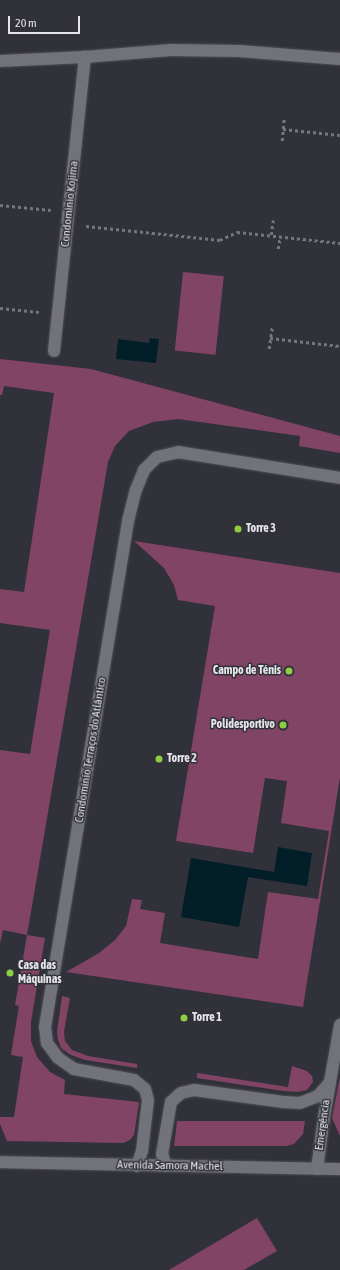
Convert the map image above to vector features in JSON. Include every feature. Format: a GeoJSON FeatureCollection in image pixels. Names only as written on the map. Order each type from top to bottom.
{"type":"FeatureCollection","features":[{"type":"Feature","properties":{"kind":"main road"},"geometry":{"type":"LineString","coordinates":[[0,61],[85,57],[171,50],[239,51],[340,59]]}},
{"type":"Feature","properties":{"kind":"main road","name":"Condominio Kojima"},"geometry":{"type":"LineString","coordinates":[[54,351],[85,57]]}},
{"type":"Feature","properties":{"kind":"main road","name":"Condomínio Terraços do Atlântico"},"geometry":{"type":"LineString","coordinates":[[137,1166],[142,1151],[148,1100],[145,1089],[134,1080],[74,1069],[58,1058],[47,1043],[45,1027],[128,521],[136,490],[144,470],[157,457],[178,452],[340,478]]}},
{"type":"Feature","properties":{"kind":"main road"},"geometry":{"type":"LineString","coordinates":[[166,1166],[162,1154],[171,1102],[181,1092],[194,1090],[300,1103],[318,1096],[330,1082],[340,1025]]}},
{"type":"Feature","properties":{"kind":"main road","name":"Emergência"},"geometry":{"type":"LineString","coordinates":[[317,1169],[330,1082]]}},
{"type":"Feature","properties":{"kind":"main road","name":"Avenida Samora Machel"},"geometry":{"type":"LineString","coordinates":[[0,1162],[340,1169]]}},
{"type":"Feature","properties":{"kind":"path"},"geometry":{"type":"LineString","coordinates":[[282,141],[284,117]]}},
{"type":"Feature","properties":{"kind":"path"},"geometry":{"type":"LineString","coordinates":[[283,129],[340,135]]}},
{"type":"Feature","properties":{"kind":"path"},"geometry":{"type":"LineString","coordinates":[[0,205],[59,211]]}},
{"type":"Feature","properties":{"kind":"path"},"geometry":{"type":"LineString","coordinates":[[271,235],[273,220]]}},
{"type":"Feature","properties":{"kind":"path"},"geometry":{"type":"LineString","coordinates":[[84,226],[220,240],[237,232],[340,243]]}},
{"type":"Feature","properties":{"kind":"path"},"geometry":{"type":"LineString","coordinates":[[278,249],[280,236]]}},
{"type":"Feature","properties":{"kind":"path"},"geometry":{"type":"LineString","coordinates":[[0,308],[41,312]]}},
{"type":"Feature","properties":{"kind":"path"},"geometry":{"type":"LineString","coordinates":[[269,349],[272,327]]}},
{"type":"Feature","properties":{"kind":"path"},"geometry":{"type":"LineString","coordinates":[[270,338],[340,346]]}},
{"type":"Feature","properties":{"kind":"shaded area"},"geometry":{"type":"Polygon","coordinates":[[[183,272],[224,276],[216,355],[175,351],[183,272]]]}},
{"type":"Feature","properties":{"kind":"shaded area"},"geometry":{"type":"Polygon","coordinates":[[[0,359],[91,369],[340,436],[340,453],[299,446],[300,436],[178,419],[153,422],[129,431],[115,446],[108,462],[27,935],[3,930],[0,944],[0,750],[30,754],[50,630],[0,623],[0,589],[24,592],[54,393],[4,386],[2,395],[0,395],[0,359]]]}},
{"type":"Feature","properties":{"kind":"shaded area"},"geometry":{"type":"Polygon","coordinates":[[[134,541],[340,573],[340,777],[303,1007],[66,972],[99,953],[115,940],[126,926],[132,899],[142,900],[140,909],[165,913],[160,943],[258,959],[268,892],[318,899],[329,831],[281,823],[287,781],[265,778],[253,853],[176,841],[215,606],[178,600],[174,585],[164,568],[134,541]]]}},
{"type":"Feature","properties":{"kind":"shaded area"},"geometry":{"type":"Polygon","coordinates":[[[27,935],[45,938],[31,1022],[31,1041],[37,1057],[50,1072],[65,1080],[64,1094],[139,1102],[134,1135],[130,1140],[123,1143],[7,1141],[0,1124],[0,1117],[14,1117],[23,1057],[11,1055],[19,1006],[15,1005],[27,935]]]}},
{"type":"Feature","properties":{"kind":"shaded area"},"geometry":{"type":"Polygon","coordinates":[[[62,996],[70,998],[64,1032],[65,1041],[72,1050],[88,1056],[137,1064],[137,1068],[85,1060],[71,1055],[61,1048],[57,1032],[62,996]]]}},
{"type":"Feature","properties":{"kind":"shaded area"},"geometry":{"type":"Polygon","coordinates":[[[292,1066],[307,1071],[312,1076],[313,1082],[307,1090],[298,1092],[283,1091],[197,1078],[197,1073],[288,1087],[292,1066]]]}},
{"type":"Feature","properties":{"kind":"shaded area"},"geometry":{"type":"Polygon","coordinates":[[[340,1077],[340,1136],[332,1118],[340,1077]]]}},
{"type":"Feature","properties":{"kind":"shaded area"},"geometry":{"type":"Polygon","coordinates":[[[177,1121],[305,1121],[303,1134],[294,1144],[287,1146],[174,1146],[177,1121]]]}},
{"type":"Feature","properties":{"kind":"shaded area"},"geometry":{"type":"Polygon","coordinates":[[[257,1218],[277,1251],[244,1270],[169,1270],[257,1218]]]}},
{"type":"Feature","properties":{"kind":"water"},"geometry":{"type":"Polygon","coordinates":[[[150,338],[159,339],[156,363],[116,359],[118,339],[149,343],[150,338]]]}},
{"type":"Feature","properties":{"kind":"water"},"geometry":{"type":"Polygon","coordinates":[[[278,847],[312,853],[307,886],[248,877],[239,927],[181,917],[191,858],[274,872],[278,847]]]}},
{"type":"Feature","properties":{"kind":"place","name":"Torre 3"},"geometry":{"type":"Point","coordinates":[238,529]}},
{"type":"Feature","properties":{"kind":"place","name":"Campo de Ténis"},"geometry":{"type":"Point","coordinates":[289,671]}},
{"type":"Feature","properties":{"kind":"place","name":"Polidesportivo"},"geometry":{"type":"Point","coordinates":[283,725]}},
{"type":"Feature","properties":{"kind":"place","name":"Torre 2"},"geometry":{"type":"Point","coordinates":[159,759]}},
{"type":"Feature","properties":{"kind":"place","name":"Casa das Máquinas"},"geometry":{"type":"Point","coordinates":[10,973]}},
{"type":"Feature","properties":{"kind":"place","name":"Torre 1"},"geometry":{"type":"Point","coordinates":[184,1018]}}]}
